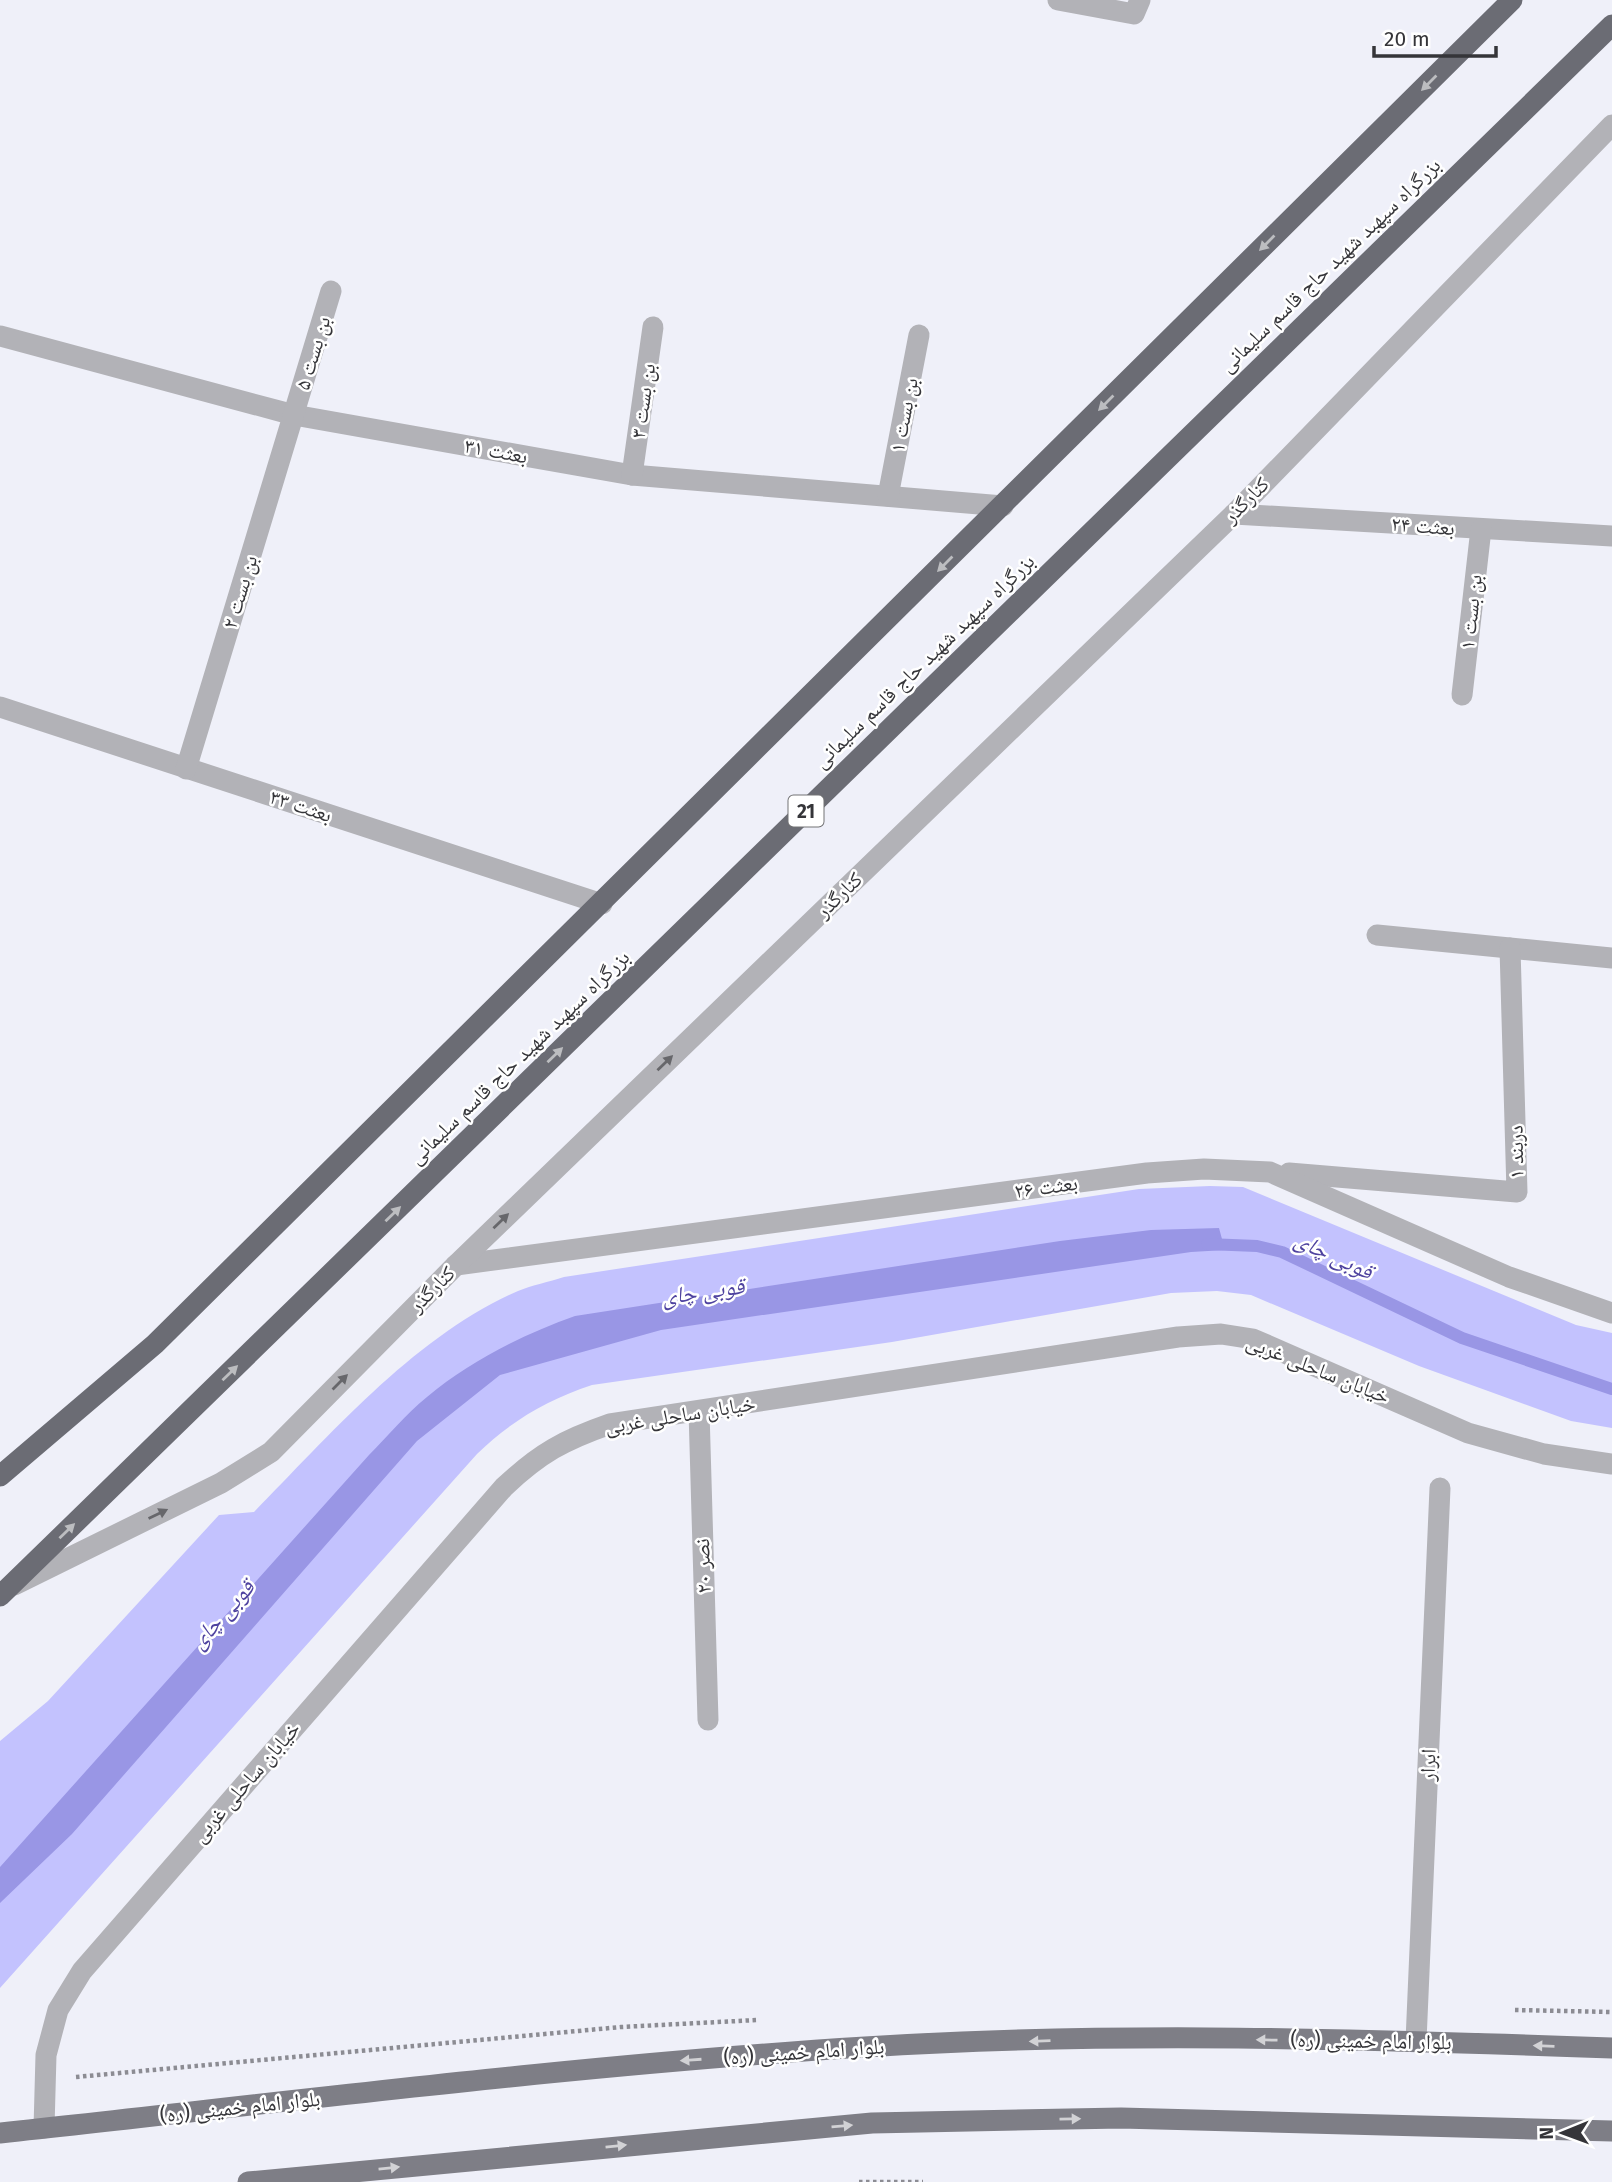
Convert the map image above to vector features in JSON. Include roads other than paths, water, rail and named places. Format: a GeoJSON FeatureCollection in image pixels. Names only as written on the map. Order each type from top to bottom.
{"type":"FeatureCollection","features":[{"type":"Feature","properties":{"kind":"highway"},"geometry":{"type":"LineString","coordinates":[[0,1476],[155,1344],[1512,0]]}},
{"type":"Feature","properties":{"kind":"highway","name":"بزرگراه سپهبد شهید حاج قاسم سلیمانی"},"geometry":{"type":"LineString","coordinates":[[4,1592],[1612,25]]}},
{"type":"Feature","properties":{"kind":"main road","name":"بلوار امام خمینی (ره)"},"geometry":{"type":"LineString","coordinates":[[0,2133],[620,2065],[869,2047],[1115,2038],[1416,2041],[1612,2048]]}},
{"type":"Feature","properties":{"kind":"main road"},"geometry":{"type":"LineString","coordinates":[[248,2182],[872,2123],[1121,2118],[1612,2132]]}},
{"type":"Feature","properties":{"kind":"street"},"geometry":{"type":"LineString","coordinates":[[1058,0],[1134,14],[1140,0]]}},
{"type":"Feature","properties":{"kind":"street","name":"کنارگذر"},"geometry":{"type":"LineString","coordinates":[[4,1592],[221,1483],[271,1452],[456,1265],[1234,514],[1612,125]]}},
{"type":"Feature","properties":{"kind":"street","name":"بن بست ۵"},"geometry":{"type":"LineString","coordinates":[[294,415],[331,291]]}},
{"type":"Feature","properties":{"kind":"street","name":"بن بست ۳"},"geometry":{"type":"LineString","coordinates":[[632,475],[653,327]]}},
{"type":"Feature","properties":{"kind":"street","name":"بن بست ۱"},"geometry":{"type":"LineString","coordinates":[[888,496],[919,335]]}},
{"type":"Feature","properties":{"kind":"street","name":"بعثت ۳۱"},"geometry":{"type":"LineString","coordinates":[[0,336],[294,415],[632,475],[1003,506]]}},
{"type":"Feature","properties":{"kind":"street","name":"بن بست ۲"},"geometry":{"type":"LineString","coordinates":[[186,769],[294,415]]}},
{"type":"Feature","properties":{"kind":"street","name":"بعثت ۲۴"},"geometry":{"type":"LineString","coordinates":[[1234,514],[1612,536]]}},
{"type":"Feature","properties":{"kind":"street","name":"بن بست ۱"},"geometry":{"type":"LineString","coordinates":[[1462,695],[1481,529]]}},
{"type":"Feature","properties":{"kind":"street","name":"بعثت ۳۳"},"geometry":{"type":"LineString","coordinates":[[0,707],[602,904]]}},
{"type":"Feature","properties":{"kind":"street"},"geometry":{"type":"LineString","coordinates":[[1377,935],[1612,958]]}},
{"type":"Feature","properties":{"kind":"street","name":"دربند ۱"},"geometry":{"type":"LineString","coordinates":[[1269,1172],[1517,1192],[1510,948]]}},
{"type":"Feature","properties":{"kind":"street","name":"بعثت ۲۶"},"geometry":{"type":"LineString","coordinates":[[456,1265],[1147,1173],[1203,1169],[1269,1172],[1460,1253],[1509,1277],[1612,1313]]}},
{"type":"Feature","properties":{"kind":"street","name":"خیابان ساحلی غربی"},"geometry":{"type":"LineString","coordinates":[[44,2128],[46,2055],[58,2011],[82,1971],[504,1487],[530,1462],[567,1439],[610,1424],[1178,1337],[1221,1334],[1253,1339],[1278,1348],[1468,1433],[1545,1454],[1612,1464]]}},
{"type":"Feature","properties":{"kind":"street","name":"نصر ۲۰"},"geometry":{"type":"LineString","coordinates":[[699,1411],[708,1720]]}},
{"type":"Feature","properties":{"kind":"street","name":"ابرار"},"geometry":{"type":"LineString","coordinates":[[1416,2041],[1440,1488]]}},
{"type":"Feature","properties":{"kind":"waterway","name":"قوبی چای"},"geometry":{"type":"LineString","coordinates":[[1207,1244],[1257,1246],[1282,1252],[1462,1338],[1612,1389]]}}]}
